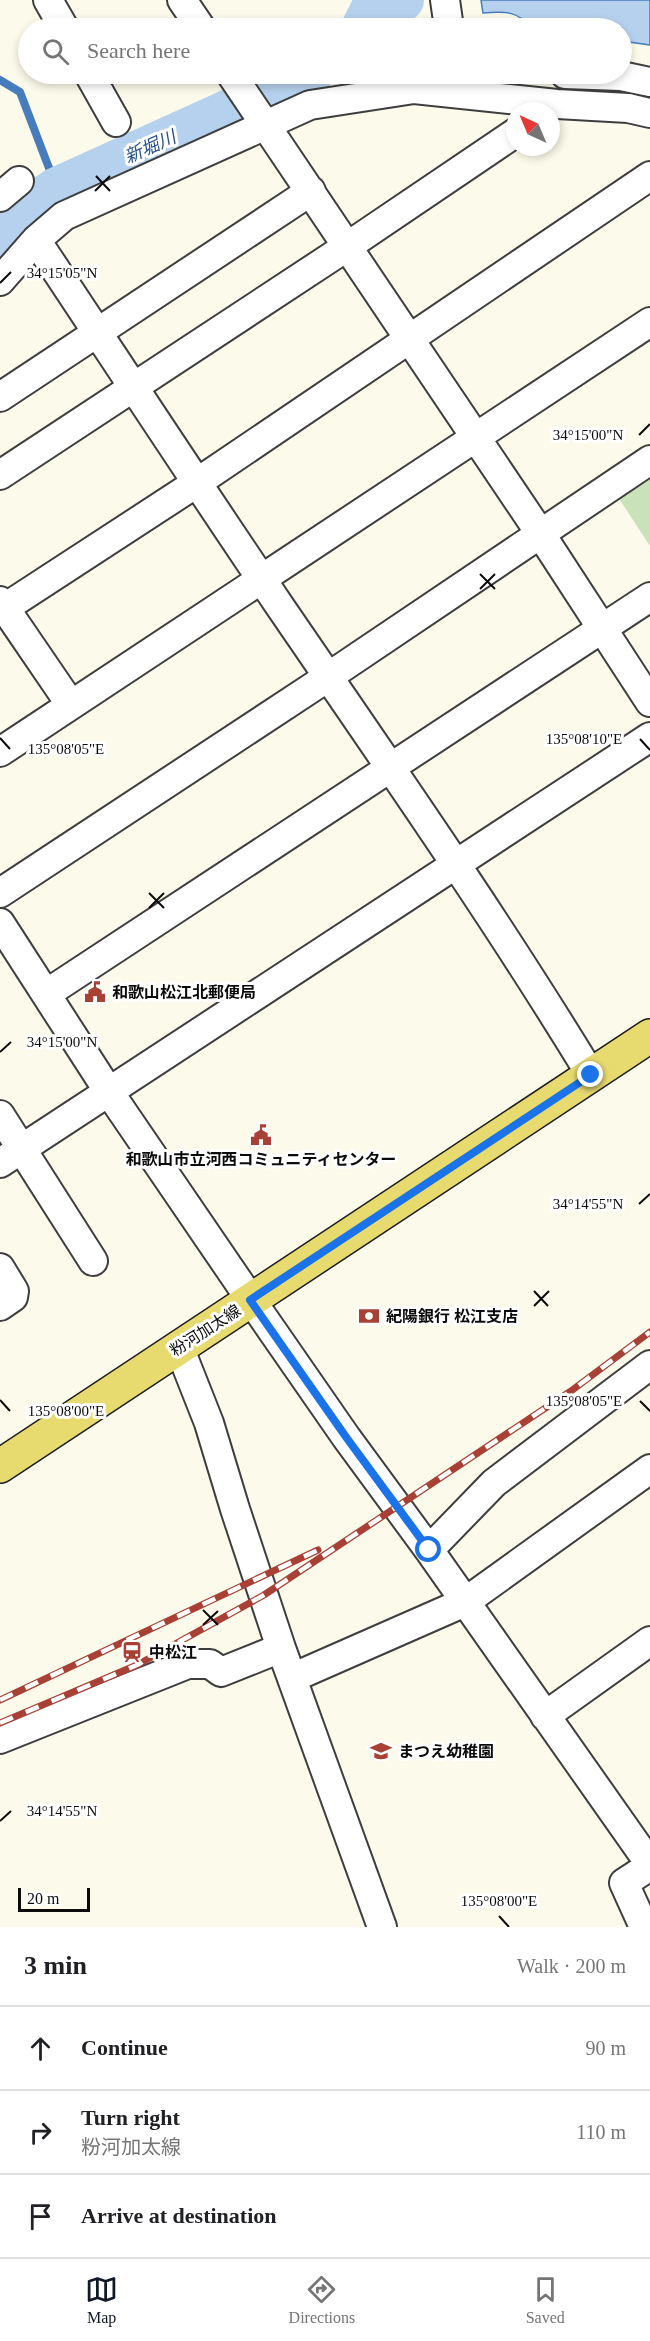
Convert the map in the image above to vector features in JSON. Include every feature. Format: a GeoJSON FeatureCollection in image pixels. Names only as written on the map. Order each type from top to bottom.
{"type":"FeatureCollection","features":[{"type":"Feature","properties":{"kind":"main road","name":"粉河加太線"},"geometry":{"type":"LineString","coordinates":[[0,1466],[650,1036]]}},
{"type":"Feature","properties":{"kind":"street"},"geometry":{"type":"LineString","coordinates":[[48,0],[58,18]]}},
{"type":"Feature","properties":{"kind":"street"},"geometry":{"type":"LineString","coordinates":[[182,0],[194,18]]}},
{"type":"Feature","properties":{"kind":"street"},"geometry":{"type":"LineString","coordinates":[[445,0],[448,18]]}},
{"type":"Feature","properties":{"kind":"street"},"geometry":{"type":"LineString","coordinates":[[632,78],[650,81]]}},
{"type":"Feature","properties":{"kind":"street"},"geometry":{"type":"LineString","coordinates":[[95,84],[116,122]]}},
{"type":"Feature","properties":{"kind":"street"},"geometry":{"type":"LineString","coordinates":[[238,84],[540,533],[650,702]]}},
{"type":"Feature","properties":{"kind":"street"},"geometry":{"type":"LineString","coordinates":[[414,89],[424,84]]}},
{"type":"Feature","properties":{"kind":"street"},"geometry":{"type":"LineString","coordinates":[[0,281],[36,240],[64,216],[264,120],[310,105],[414,89],[514,102]]}},
{"type":"Feature","properties":{"kind":"street"},"geometry":{"type":"LineString","coordinates":[[560,107],[628,108],[650,113]]}},
{"type":"Feature","properties":{"kind":"street"},"geometry":{"type":"LineString","coordinates":[[0,475],[506,139]]}},
{"type":"Feature","properties":{"kind":"street"},"geometry":{"type":"LineString","coordinates":[[71,705],[2,607],[198,482],[650,176]]}},
{"type":"Feature","properties":{"kind":"street"},"geometry":{"type":"LineString","coordinates":[[0,397],[311,191]]}},
{"type":"Feature","properties":{"kind":"street"},"geometry":{"type":"LineString","coordinates":[[36,240],[262,580],[456,865],[544,998],[591,1075]]}},
{"type":"Feature","properties":{"kind":"street"},"geometry":{"type":"LineString","coordinates":[[0,752],[650,322]]}},
{"type":"Feature","properties":{"kind":"street"},"geometry":{"type":"LineString","coordinates":[[0,893],[650,460]]}},
{"type":"Feature","properties":{"kind":"street"},"geometry":{"type":"LineString","coordinates":[[46,994],[650,597]]}},
{"type":"Feature","properties":{"kind":"street"},"geometry":{"type":"LineString","coordinates":[[11,1156],[650,736]]}},
{"type":"Feature","properties":{"kind":"street"},"geometry":{"type":"LineString","coordinates":[[0,923],[109,1092],[250,1300],[650,1865],[624,1883],[644,1927]]}},
{"type":"Feature","properties":{"kind":"street"},"geometry":{"type":"LineString","coordinates":[[0,1115],[11,1156],[93,1261]]}},
{"type":"Feature","properties":{"kind":"street"},"geometry":{"type":"LineString","coordinates":[[0,1268],[14,1291],[13,1297],[0,1306]]}},
{"type":"Feature","properties":{"kind":"street"},"geometry":{"type":"LineString","coordinates":[[179,1347],[209,1423],[235,1509],[292,1678],[382,1927]]}},
{"type":"Feature","properties":{"kind":"street"},"geometry":{"type":"LineString","coordinates":[[429,1550],[494,1483],[650,1365]]}},
{"type":"Feature","properties":{"kind":"street"},"geometry":{"type":"LineString","coordinates":[[292,1678],[465,1602],[650,1469]]}},
{"type":"Feature","properties":{"kind":"street"},"geometry":{"type":"LineString","coordinates":[[545,1716],[650,1641]]}},
{"type":"Feature","properties":{"kind":"street"},"geometry":{"type":"LineString","coordinates":[[0,1738],[188,1664],[210,1664],[221,1672],[282,1648]]}},
{"type":"Feature","properties":{"kind":"green space"},"geometry":{"type":"Polygon","coordinates":[[[650,476],[650,546],[618,497],[650,476]]]}},
{"type":"Feature","properties":{"kind":"water"},"geometry":{"type":"Polygon","coordinates":[[[481,0],[650,0],[650,45],[632,42],[632,18],[521,18],[510,13],[483,13],[481,0]]]}},
{"type":"Feature","properties":{"kind":"waterway","name":"新堀川"},"geometry":{"type":"LineString","coordinates":[[368,18],[372,10],[402,0]]}},
{"type":"Feature","properties":{"kind":"waterway"},"geometry":{"type":"LineString","coordinates":[[0,80],[20,92],[57,189]]}},
{"type":"Feature","properties":{"kind":"waterway","name":"新堀川"},"geometry":{"type":"LineString","coordinates":[[0,237],[26,210],[57,189],[289,84]]}},
{"type":"Feature","properties":{"kind":"railway"},"geometry":{"type":"LineString","coordinates":[[0,1723],[137,1665],[264,1595],[571,1391],[650,1332]]}},
{"type":"Feature","properties":{"kind":"railway"},"geometry":{"type":"LineString","coordinates":[[0,1700],[318,1550]]}},
{"type":"Feature","properties":{"kind":"place","name":"和歌山松江北郵便局"},"geometry":{"type":"Point","coordinates":[95,992]}},
{"type":"Feature","properties":{"kind":"place","name":"和歌山市立河西コミュニティセンター"},"geometry":{"type":"Point","coordinates":[261,1135]}},
{"type":"Feature","properties":{"kind":"place","name":"紀陽銀行 松江支店"},"geometry":{"type":"Point","coordinates":[369,1316]}},
{"type":"Feature","properties":{"kind":"place","name":"中松江"},"geometry":{"type":"Point","coordinates":[132,1652]}},
{"type":"Feature","properties":{"kind":"place","name":"まつえ幼稚園"},"geometry":{"type":"Point","coordinates":[381,1751]}},
{"type":"Feature","properties":{"kind":"route"},"geometry":{"type":"LineString","coordinates":[[429,1550],[250,1300],[591,1075]]}}]}
